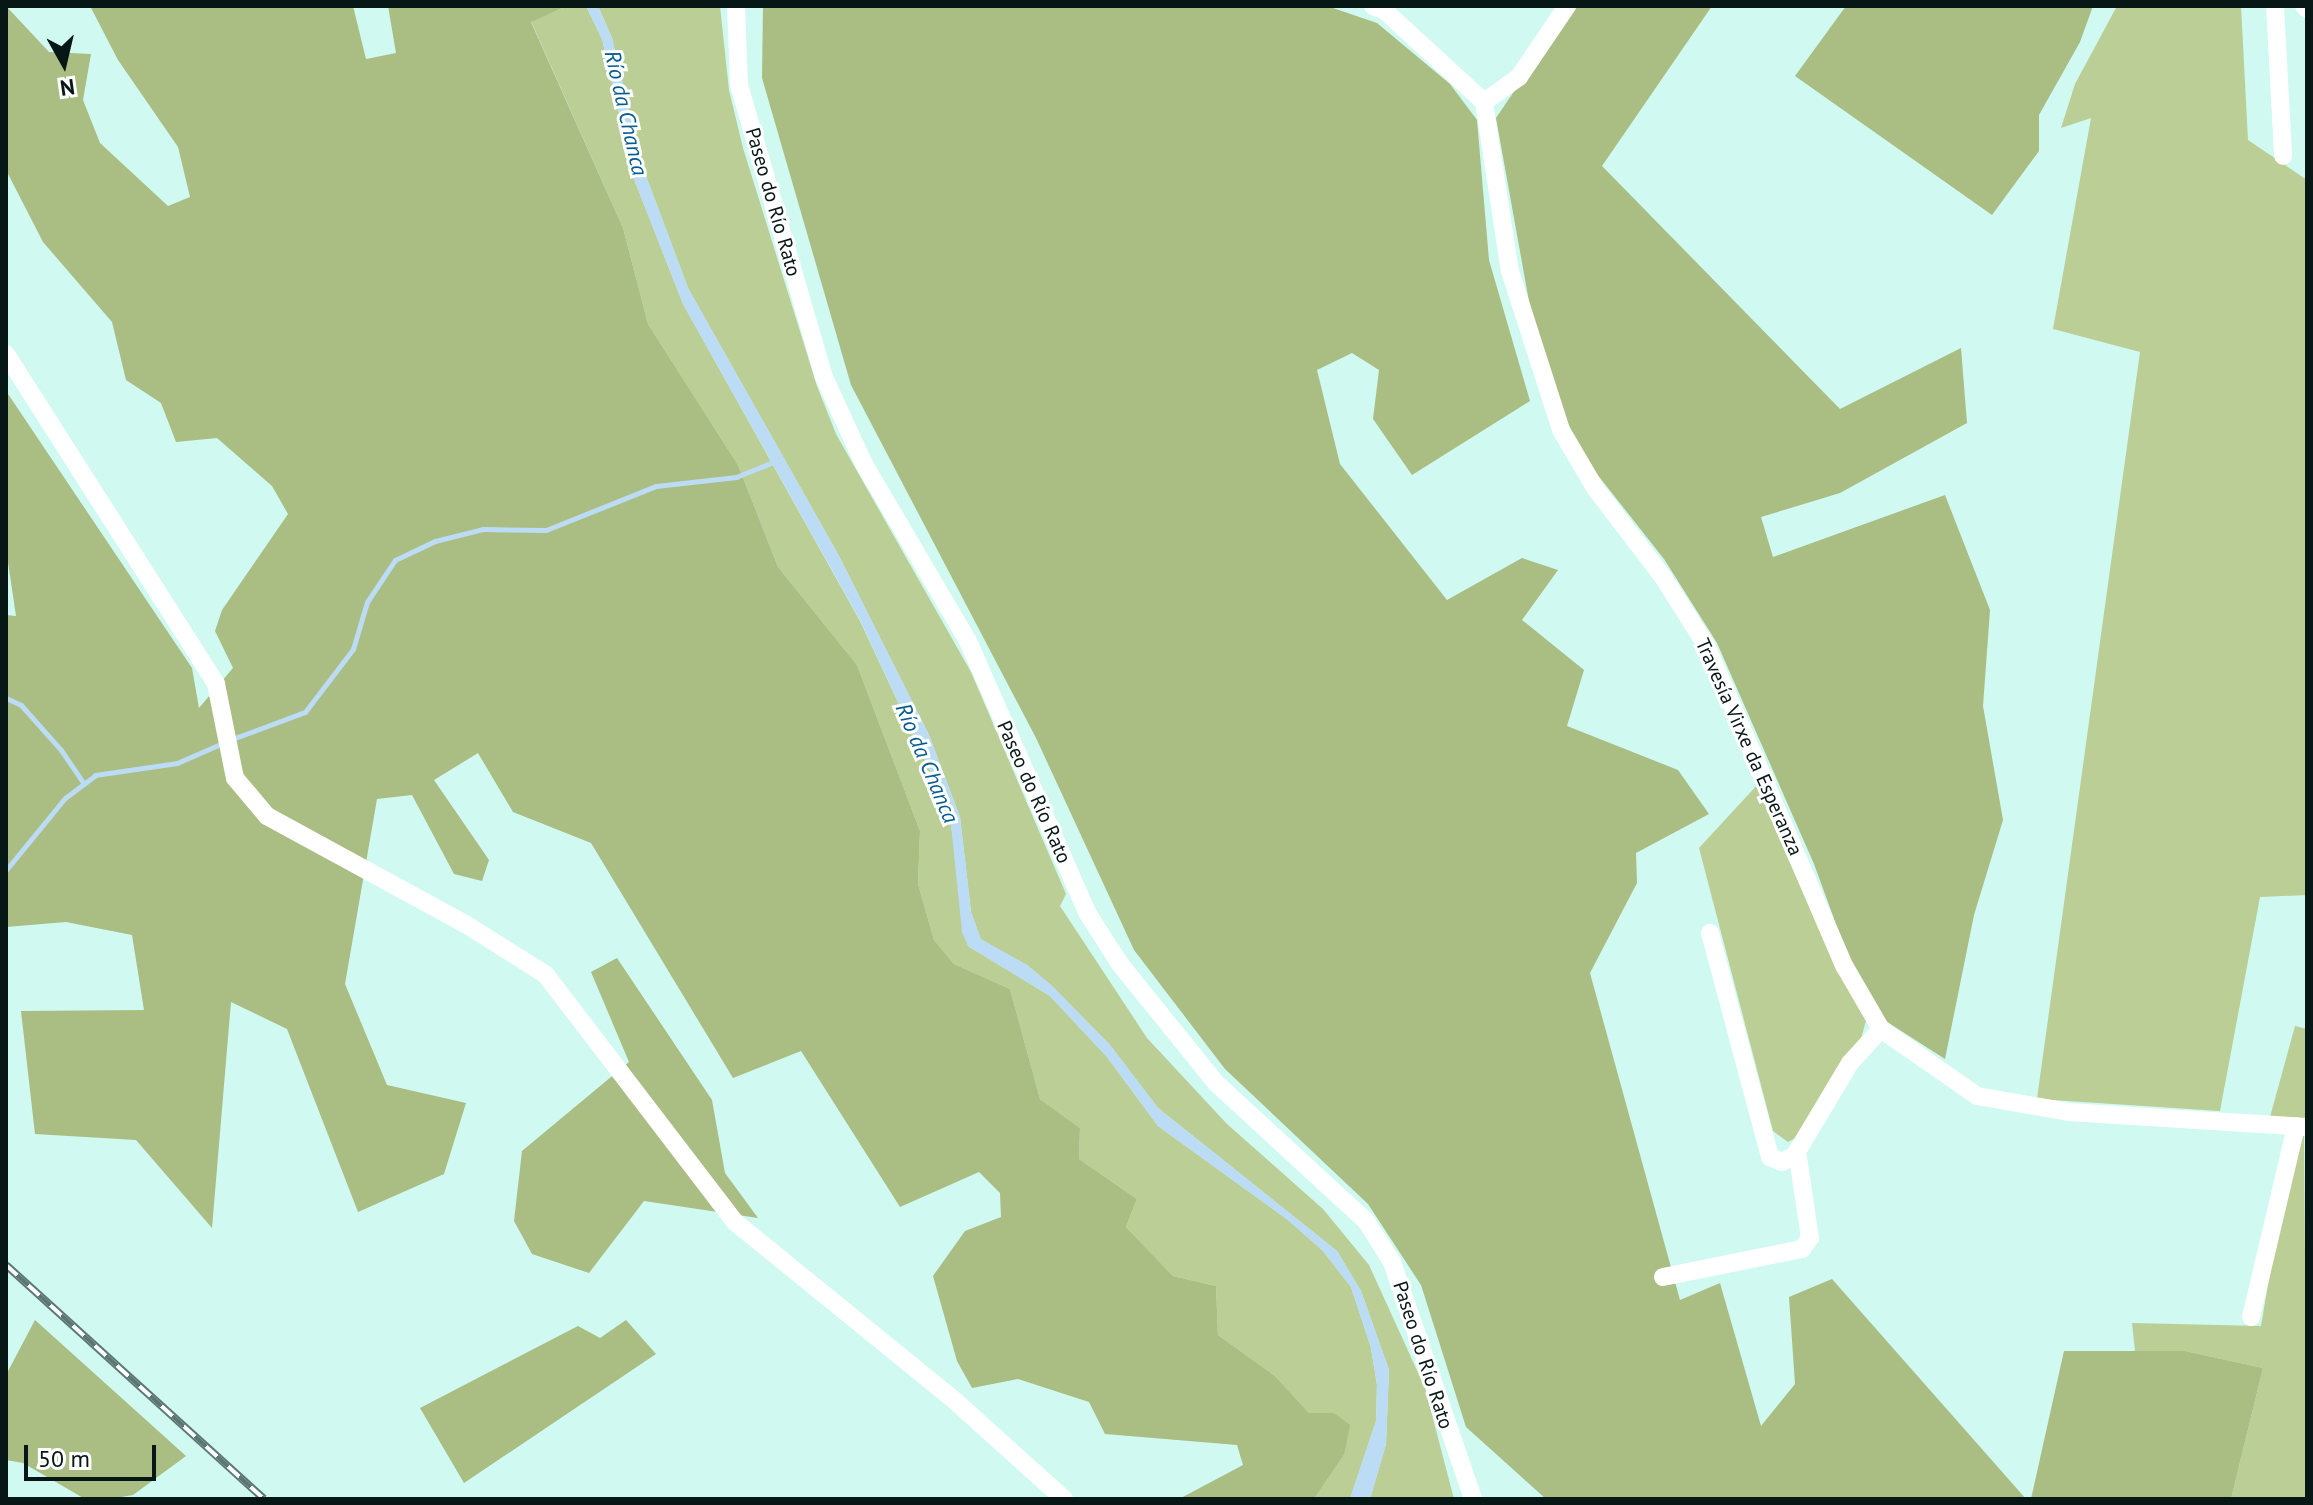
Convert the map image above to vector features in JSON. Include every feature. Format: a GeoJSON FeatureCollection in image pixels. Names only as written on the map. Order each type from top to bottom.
{"type":"FeatureCollection","features":[{"type":"Feature","properties":{"kind":"street","name":"Paseo do Río Rato"},"geometry":{"type":"LineString","coordinates":[[736,6],[739,85],[823,375],[864,464],[968,641],[1088,914],[1120,964],[1216,1083],[1366,1221],[1392,1262],[1473,1499]]}},
{"type":"Feature","properties":{"kind":"street"},"geometry":{"type":"LineString","coordinates":[[1373,6],[1395,20],[1484,102],[1503,94],[1519,77],[1567,6]]}},
{"type":"Feature","properties":{"kind":"street"},"geometry":{"type":"LineString","coordinates":[[2275,6],[2283,156]]}},
{"type":"Feature","properties":{"kind":"street","name":"Travesía Virxe da Esperanza"},"geometry":{"type":"LineString","coordinates":[[1484,102],[1510,271],[1561,430],[1595,488],[1663,577],[1706,645],[1845,967],[1881,1029],[1977,1096],[2069,1112],[2301,1127]]}},
{"type":"Feature","properties":{"kind":"street"},"geometry":{"type":"LineString","coordinates":[[6,354],[216,684],[235,778],[267,816],[467,925],[546,975],[735,1222],[954,1400],[1064,1499]]}},
{"type":"Feature","properties":{"kind":"street"},"geometry":{"type":"LineString","coordinates":[[1710,933],[1770,1157],[1782,1162],[1797,1151],[1850,1063],[1881,1029]]}},
{"type":"Feature","properties":{"kind":"street"},"geometry":{"type":"LineString","coordinates":[[2251,1317],[2301,1127]]}},
{"type":"Feature","properties":{"kind":"street"},"geometry":{"type":"LineString","coordinates":[[1663,1277],[1802,1249],[1810,1238],[1797,1151]]}},
{"type":"Feature","properties":{"kind":"green space"},"geometry":{"type":"Polygon","coordinates":[[[6,6],[49,52],[91,54],[83,100],[100,143],[168,206],[190,197],[178,147],[118,60],[90,6],[353,6],[366,59],[396,53],[388,6],[567,6],[531,22],[623,228],[648,324],[738,465],[778,567],[857,665],[920,831],[918,884],[934,940],[954,964],[1010,989],[1040,1099],[1080,1128],[1079,1159],[1137,1199],[1126,1227],[1173,1276],[1216,1286],[1218,1335],[1275,1376],[1309,1413],[1334,1413],[1350,1425],[1344,1455],[1314,1499],[1179,1499],[1243,1465],[1237,1445],[1105,1434],[1089,1402],[1018,1379],[972,1388],[957,1361],[933,1276],[965,1231],[1001,1217],[1000,1193],[979,1172],[900,1207],[801,1051],[733,1078],[591,843],[513,812],[478,753],[434,780],[489,860],[482,881],[454,874],[412,795],[377,799],[345,984],[387,1085],[466,1103],[444,1174],[358,1212],[287,1029],[231,1002],[212,1228],[136,1140],[35,1134],[21,1011],[144,1010],[132,935],[66,922],[6,927],[6,615],[16,616],[6,549],[6,391],[192,668],[199,708],[233,668],[215,631],[222,610],[288,514],[272,486],[217,438],[176,442],[161,403],[126,380],[112,322],[43,242],[6,170],[6,6]]]}},
{"type":"Feature","properties":{"kind":"green space"},"geometry":{"type":"Polygon","coordinates":[[[568,6],[586,6],[602,39],[634,179],[683,304],[860,621],[933,777],[951,825],[968,946],[1050,996],[1107,1057],[1158,1126],[1288,1220],[1323,1251],[1351,1287],[1371,1348],[1377,1385],[1376,1421],[1350,1499],[1314,1499],[1344,1455],[1334,1413],[1309,1413],[1275,1376],[1218,1335],[1216,1286],[1173,1276],[1126,1227],[1137,1199],[1079,1159],[1080,1128],[1040,1099],[1010,989],[954,964],[934,940],[918,884],[920,831],[857,665],[778,567],[738,465],[648,324],[623,228],[531,21],[568,6]]]}},
{"type":"Feature","properties":{"kind":"green space"},"geometry":{"type":"Polygon","coordinates":[[[598,6],[720,6],[729,90],[743,148],[817,386],[836,434],[971,672],[1066,894],[1060,906],[1147,1038],[1227,1124],[1323,1209],[1369,1265],[1425,1388],[1454,1499],[1370,1499],[1386,1444],[1389,1370],[1361,1291],[1337,1251],[1158,1108],[1110,1045],[1052,986],[1027,965],[981,940],[971,912],[960,817],[929,735],[839,556],[688,288],[643,168],[612,38],[598,6]]]}},
{"type":"Feature","properties":{"kind":"green space"},"geometry":{"type":"Polygon","coordinates":[[[763,6],[1327,6],[1377,23],[1450,84],[1477,120],[1489,260],[1530,401],[1412,475],[1373,419],[1379,370],[1352,353],[1317,370],[1340,464],[1447,600],[1522,558],[1558,570],[1522,620],[1584,670],[1567,726],[1678,770],[1709,814],[1636,853],[1637,883],[1590,973],[1680,1300],[1720,1283],[1761,1426],[1795,1384],[1789,1297],[1832,1279],[2026,1499],[1546,1499],[1466,1427],[1421,1285],[1368,1204],[1225,1069],[1134,950],[1036,738],[851,385],[762,78],[763,6]]]}},
{"type":"Feature","properties":{"kind":"green space"},"geometry":{"type":"Polygon","coordinates":[[[1572,6],[1712,6],[1602,166],[1840,409],[1961,348],[1967,423],[1840,493],[1761,517],[1773,557],[1945,495],[1990,610],[1983,706],[2003,820],[1974,915],[1945,1059],[1867,1009],[1814,864],[1717,643],[1664,559],[1578,450],[1539,357],[1496,118],[1572,6]]]}},
{"type":"Feature","properties":{"kind":"green space"},"geometry":{"type":"Polygon","coordinates":[[[1846,6],[2093,6],[2080,42],[2039,115],[2039,151],[1992,215],[1795,76],[1846,6]]]}},
{"type":"Feature","properties":{"kind":"green space"},"geometry":{"type":"Polygon","coordinates":[[[2117,6],[2241,6],[2248,140],[2307,180],[2307,895],[2260,897],[2220,1111],[2037,1099],[2140,352],[2053,329],[2091,118],[2061,128],[2075,84],[2117,6]]]}},
{"type":"Feature","properties":{"kind":"green space"},"geometry":{"type":"Polygon","coordinates":[[[1759,783],[1831,956],[1866,1021],[1860,1042],[1801,1135],[1788,1142],[1773,1131],[1699,848],[1759,783]]]}},
{"type":"Feature","properties":{"kind":"green space"},"geometry":{"type":"Polygon","coordinates":[[[617,958],[712,1100],[725,1173],[758,1218],[644,1201],[589,1273],[532,1254],[514,1221],[522,1151],[629,1062],[591,972],[617,958]]]}},
{"type":"Feature","properties":{"kind":"green space"},"geometry":{"type":"Polygon","coordinates":[[[2295,1026],[2307,1029],[2307,1120],[2270,1117],[2295,1026]]]}},
{"type":"Feature","properties":{"kind":"green space"},"geometry":{"type":"Polygon","coordinates":[[[2304,1133],[2307,1499],[2231,1499],[2263,1368],[2185,1351],[2135,1351],[2132,1323],[2261,1326],[2279,1221],[2304,1133]]]}},
{"type":"Feature","properties":{"kind":"green space"},"geometry":{"type":"Polygon","coordinates":[[[35,1320],[186,1456],[133,1495],[109,1499],[85,1499],[23,1463],[6,1460],[6,1375],[35,1320]]]}},
{"type":"Feature","properties":{"kind":"green space"},"geometry":{"type":"Polygon","coordinates":[[[626,1320],[656,1354],[464,1483],[420,1408],[578,1326],[600,1338],[626,1320]]]}},
{"type":"Feature","properties":{"kind":"green space"},"geometry":{"type":"Polygon","coordinates":[[[2064,1351],[2185,1351],[2263,1368],[2231,1499],[2031,1499],[2064,1351]]]}},
{"type":"Feature","properties":{"kind":"water","name":"Río da Chanca"},"geometry":{"type":"Polygon","coordinates":[[[586,6],[598,6],[612,38],[643,168],[688,288],[839,556],[929,735],[960,817],[971,912],[981,939],[1027,965],[1052,986],[1110,1045],[1158,1108],[1337,1251],[1361,1291],[1389,1370],[1386,1444],[1370,1499],[1350,1499],[1376,1421],[1377,1385],[1371,1348],[1351,1287],[1323,1251],[1288,1220],[1158,1126],[1107,1057],[1050,996],[968,946],[962,932],[951,825],[933,777],[860,620],[683,304],[634,179],[602,39],[586,6]]]}},
{"type":"Feature","properties":{"kind":"waterway"},"geometry":{"type":"LineString","coordinates":[[232,739],[305,712],[353,649],[367,602],[395,560],[435,541],[483,529],[546,530],[656,486],[736,477],[778,460]]}},
{"type":"Feature","properties":{"kind":"waterway"},"geometry":{"type":"LineString","coordinates":[[6,698],[21,705],[61,750],[84,784]]}},
{"type":"Feature","properties":{"kind":"waterway"},"geometry":{"type":"LineString","coordinates":[[6,870],[65,798],[95,775],[177,763],[223,743]]}},
{"type":"Feature","properties":{"kind":"railway"},"geometry":{"type":"LineString","coordinates":[[6,1265],[264,1499]]}}]}
